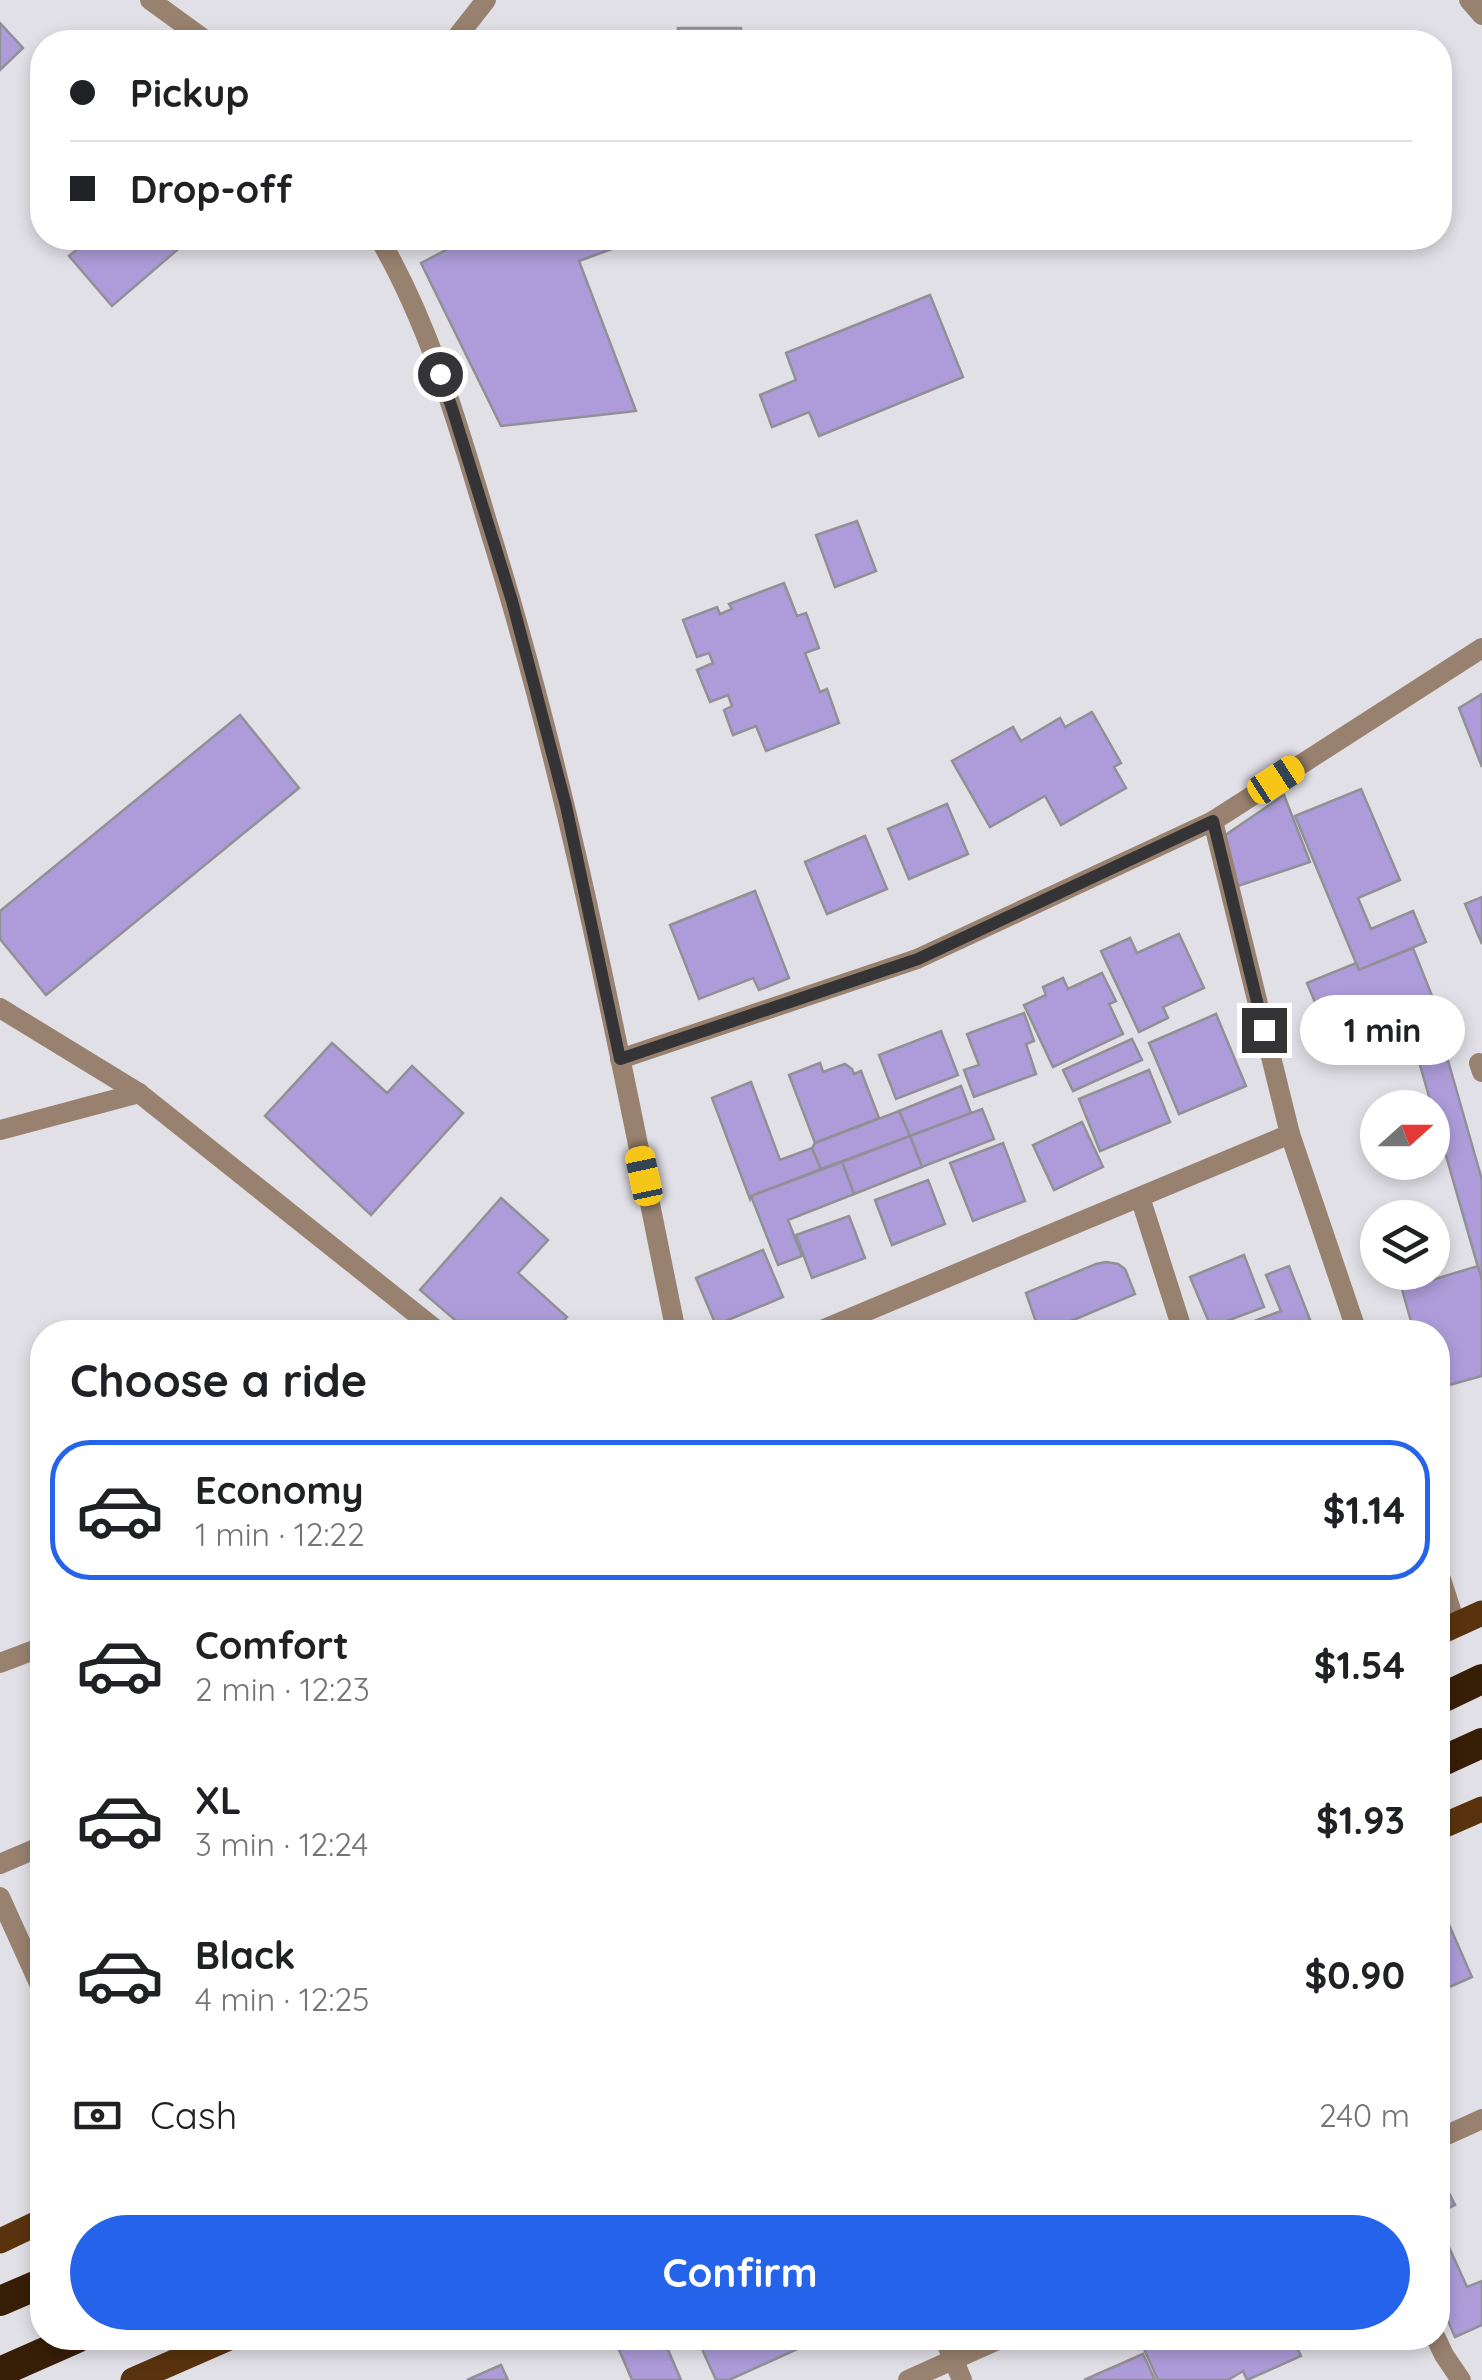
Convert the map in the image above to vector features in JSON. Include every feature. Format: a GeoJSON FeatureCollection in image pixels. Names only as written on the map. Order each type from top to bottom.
{"type":"FeatureCollection","features":[{"type":"Feature","properties":{"kind":"highway"},"geometry":{"type":"LineString","coordinates":[[1450,1694],[1482,1679]]}},
{"type":"Feature","properties":{"kind":"highway"},"geometry":{"type":"LineString","coordinates":[[1450,1758],[1482,1742]]}},
{"type":"Feature","properties":{"kind":"highway"},"geometry":{"type":"LineString","coordinates":[[0,2301],[30,2288]]}},
{"type":"Feature","properties":{"kind":"highway"},"geometry":{"type":"LineString","coordinates":[[0,2372],[50,2350]]}},
{"type":"Feature","properties":{"kind":"main road"},"geometry":{"type":"LineString","coordinates":[[1450,1628],[1482,1613]]}},
{"type":"Feature","properties":{"kind":"main road"},"geometry":{"type":"LineString","coordinates":[[1450,1823],[1482,1808]]}},
{"type":"Feature","properties":{"kind":"main road"},"geometry":{"type":"LineString","coordinates":[[0,2240],[30,2227]]}},
{"type":"Feature","properties":{"kind":"main road"},"geometry":{"type":"LineString","coordinates":[[133,2380],[202,2350]]}},
{"type":"Feature","properties":{"kind":"street"},"geometry":{"type":"LineString","coordinates":[[150,0],[191,30]]}},
{"type":"Feature","properties":{"kind":"street"},"geometry":{"type":"LineString","coordinates":[[462,30],[486,0]]}},
{"type":"Feature","properties":{"kind":"street"},"geometry":{"type":"LineString","coordinates":[[1468,0],[1482,16]]}},
{"type":"Feature","properties":{"kind":"street"},"geometry":{"type":"LineString","coordinates":[[387,250],[402,276],[452,408],[512,601],[566,806],[674,1320]]}},
{"type":"Feature","properties":{"kind":"street"},"geometry":{"type":"LineString","coordinates":[[620,1059],[918,959],[1213,821],[1482,648]]}},
{"type":"Feature","properties":{"kind":"street"},"geometry":{"type":"LineString","coordinates":[[1213,821],[1290,1134],[1353,1320]]}},
{"type":"Feature","properties":{"kind":"street"},"geometry":{"type":"LineString","coordinates":[[0,1008],[139,1093],[425,1320]]}},
{"type":"Feature","properties":{"kind":"street"},"geometry":{"type":"LineString","coordinates":[[0,1130],[139,1093]]}},
{"type":"Feature","properties":{"kind":"street"},"geometry":{"type":"LineString","coordinates":[[846,1320],[1290,1134]]}},
{"type":"Feature","properties":{"kind":"street"},"geometry":{"type":"LineString","coordinates":[[1140,1197],[1179,1320]]}},
{"type":"Feature","properties":{"kind":"street"},"geometry":{"type":"LineString","coordinates":[[0,1663],[30,1652]]}},
{"type":"Feature","properties":{"kind":"street"},"geometry":{"type":"LineString","coordinates":[[0,1864],[30,1851]]}},
{"type":"Feature","properties":{"kind":"street"},"geometry":{"type":"LineString","coordinates":[[0,1897],[30,1963]]}},
{"type":"Feature","properties":{"kind":"street"},"geometry":{"type":"LineString","coordinates":[[1450,2134],[1482,2119]]}},
{"type":"Feature","properties":{"kind":"street"},"geometry":{"type":"LineString","coordinates":[[908,2380],[958,2370],[986,2350]]}},
{"type":"Feature","properties":{"kind":"street"},"geometry":{"type":"LineString","coordinates":[[1441,2350],[1461,2380]]}},
{"type":"Feature","properties":{"kind":"building"},"geometry":{"type":"Polygon","coordinates":[[[0,23],[23,48],[0,70],[0,23]]]}},
{"type":"Feature","properties":{"kind":"building"},"geometry":{"type":"Polygon","coordinates":[[[678,28],[741,30],[678,30],[678,28]]]}},
{"type":"Feature","properties":{"kind":"building"},"geometry":{"type":"Polygon","coordinates":[[[76,250],[177,250],[112,306],[69,256],[76,250]]]}},
{"type":"Feature","properties":{"kind":"building"},"geometry":{"type":"Polygon","coordinates":[[[446,250],[609,250],[579,261],[636,411],[501,426],[421,263],[446,250]]]}},
{"type":"Feature","properties":{"kind":"building"},"geometry":{"type":"Polygon","coordinates":[[[930,295],[963,377],[819,436],[809,412],[772,427],[760,395],[796,380],[786,353],[930,295]]]}},
{"type":"Feature","properties":{"kind":"building"},"geometry":{"type":"Polygon","coordinates":[[[857,521],[876,571],[835,587],[816,535],[857,521]]]}},
{"type":"Feature","properties":{"kind":"building"},"geometry":{"type":"Polygon","coordinates":[[[784,583],[797,616],[806,613],[819,648],[805,653],[820,692],[827,689],[839,723],[766,751],[756,726],[733,735],[724,710],[732,706],[728,695],[710,702],[697,670],[713,663],[709,653],[697,657],[683,620],[717,607],[720,614],[732,609],[729,604],[784,583]]]}},
{"type":"Feature","properties":{"kind":"building"},"geometry":{"type":"Polygon","coordinates":[[[1482,694],[1482,767],[1459,708],[1482,694]]]}},
{"type":"Feature","properties":{"kind":"building"},"geometry":{"type":"Polygon","coordinates":[[[1092,712],[1121,763],[1114,767],[1126,788],[1061,825],[1045,796],[990,827],[952,761],[1013,727],[1021,741],[1060,718],[1065,727],[1092,712]]]}},
{"type":"Feature","properties":{"kind":"building"},"geometry":{"type":"Polygon","coordinates":[[[240,715],[299,788],[46,995],[0,939],[0,911],[240,715]]]}},
{"type":"Feature","properties":{"kind":"building"},"geometry":{"type":"Polygon","coordinates":[[[1361,789],[1400,880],[1358,898],[1371,929],[1413,911],[1426,942],[1359,970],[1295,816],[1361,789]]]}},
{"type":"Feature","properties":{"kind":"building"},"geometry":{"type":"Polygon","coordinates":[[[1284,795],[1310,862],[1238,886],[1221,838],[1284,795]]]}},
{"type":"Feature","properties":{"kind":"building"},"geometry":{"type":"Polygon","coordinates":[[[947,804],[968,854],[909,879],[888,829],[947,804]]]}},
{"type":"Feature","properties":{"kind":"building"},"geometry":{"type":"Polygon","coordinates":[[[865,836],[887,889],[827,914],[805,862],[865,836]]]}},
{"type":"Feature","properties":{"kind":"building"},"geometry":{"type":"Polygon","coordinates":[[[755,891],[789,978],[759,990],[753,978],[699,999],[670,925],[755,891]]]}},
{"type":"Feature","properties":{"kind":"building"},"geometry":{"type":"Polygon","coordinates":[[[1482,897],[1482,944],[1465,904],[1482,897]]]}},
{"type":"Feature","properties":{"kind":"building"},"geometry":{"type":"Polygon","coordinates":[[[1179,934],[1204,988],[1163,1007],[1168,1018],[1139,1032],[1101,951],[1130,938],[1137,953],[1179,934]]]}},
{"type":"Feature","properties":{"kind":"building"},"geometry":{"type":"Polygon","coordinates":[[[1413,948],[1438,1011],[1336,1053],[1307,983],[1356,963],[1359,970],[1413,948]]]}},
{"type":"Feature","properties":{"kind":"building"},"geometry":{"type":"Polygon","coordinates":[[[1102,973],[1116,1001],[1109,1004],[1123,1034],[1053,1067],[1024,1005],[1046,995],[1043,987],[1063,978],[1068,989],[1102,973]]]}},
{"type":"Feature","properties":{"kind":"building"},"geometry":{"type":"Polygon","coordinates":[[[1024,1013],[1034,1041],[1026,1044],[1036,1074],[974,1097],[964,1070],[979,1065],[967,1034],[1024,1013]]]}},
{"type":"Feature","properties":{"kind":"building"},"geometry":{"type":"Polygon","coordinates":[[[1216,1014],[1246,1086],[1179,1114],[1149,1043],[1216,1014]]]}},
{"type":"Feature","properties":{"kind":"building"},"geometry":{"type":"Polygon","coordinates":[[[941,1031],[958,1075],[896,1099],[879,1055],[941,1031]]]}},
{"type":"Feature","properties":{"kind":"building"},"geometry":{"type":"Polygon","coordinates":[[[1132,1039],[1142,1060],[1073,1091],[1063,1070],[1132,1039]]]}},
{"type":"Feature","properties":{"kind":"building"},"geometry":{"type":"Polygon","coordinates":[[[332,1043],[387,1093],[412,1066],[463,1113],[371,1215],[265,1116],[332,1043]]]}},
{"type":"Feature","properties":{"kind":"building"},"geometry":{"type":"Polygon","coordinates":[[[1443,1043],[1482,1180],[1482,1281],[1450,1169],[1450,1090],[1427,1090],[1416,1051],[1443,1043]]]}},
{"type":"Feature","properties":{"kind":"building"},"geometry":{"type":"Polygon","coordinates":[[[820,1063],[823,1072],[845,1064],[854,1074],[861,1071],[879,1118],[815,1143],[789,1075],[820,1063]]]}},
{"type":"Feature","properties":{"kind":"building"},"geometry":{"type":"Polygon","coordinates":[[[1149,1070],[1170,1122],[1100,1151],[1079,1099],[1149,1070]]]}},
{"type":"Feature","properties":{"kind":"building"},"geometry":{"type":"Polygon","coordinates":[[[751,1082],[780,1160],[812,1148],[821,1169],[750,1199],[712,1098],[751,1082]]]}},
{"type":"Feature","properties":{"kind":"building"},"geometry":{"type":"Polygon","coordinates":[[[961,1086],[971,1113],[910,1136],[899,1111],[961,1086]]]}},
{"type":"Feature","properties":{"kind":"building"},"geometry":{"type":"Polygon","coordinates":[[[982,1109],[994,1139],[922,1167],[910,1136],[982,1109]]]}},
{"type":"Feature","properties":{"kind":"building"},"geometry":{"type":"Polygon","coordinates":[[[899,1111],[910,1136],[821,1169],[812,1148],[815,1143],[899,1111]]]}},
{"type":"Feature","properties":{"kind":"building"},"geometry":{"type":"Polygon","coordinates":[[[1082,1122],[1103,1167],[1054,1190],[1033,1145],[1082,1122]]]}},
{"type":"Feature","properties":{"kind":"building"},"geometry":{"type":"Polygon","coordinates":[[[910,1136],[922,1167],[854,1194],[842,1162],[910,1136]]]}},
{"type":"Feature","properties":{"kind":"building"},"geometry":{"type":"Polygon","coordinates":[[[1003,1143],[1025,1201],[973,1221],[950,1163],[1003,1143]]]}},
{"type":"Feature","properties":{"kind":"building"},"geometry":{"type":"Polygon","coordinates":[[[842,1162],[854,1194],[788,1220],[802,1256],[778,1265],[751,1196],[842,1162]]]}},
{"type":"Feature","properties":{"kind":"building"},"geometry":{"type":"Polygon","coordinates":[[[928,1180],[945,1224],[892,1245],[875,1200],[928,1180]]]}},
{"type":"Feature","properties":{"kind":"building"},"geometry":{"type":"Polygon","coordinates":[[[501,1198],[548,1240],[518,1273],[567,1317],[455,1320],[420,1290],[501,1198]]]}},
{"type":"Feature","properties":{"kind":"building"},"geometry":{"type":"Polygon","coordinates":[[[849,1216],[865,1258],[812,1278],[796,1235],[849,1216]]]}},
{"type":"Feature","properties":{"kind":"building"},"geometry":{"type":"Polygon","coordinates":[[[763,1250],[783,1297],[728,1320],[714,1320],[696,1278],[763,1250]]]}},
{"type":"Feature","properties":{"kind":"building"},"geometry":{"type":"Polygon","coordinates":[[[1244,1255],[1264,1307],[1230,1320],[1208,1320],[1190,1277],[1244,1255]]]}},
{"type":"Feature","properties":{"kind":"building"},"geometry":{"type":"Polygon","coordinates":[[[1096,1264],[1118,1264],[1125,1269],[1135,1294],[1074,1320],[1035,1320],[1026,1293],[1096,1264]]]}},
{"type":"Feature","properties":{"kind":"building"},"geometry":{"type":"Polygon","coordinates":[[[1289,1266],[1310,1320],[1257,1320],[1281,1311],[1266,1275],[1289,1266]]]}},
{"type":"Feature","properties":{"kind":"building"},"geometry":{"type":"Polygon","coordinates":[[[1478,1266],[1482,1281],[1482,1376],[1450,1385],[1450,1320],[1411,1320],[1402,1290],[1450,1290],[1450,1274],[1478,1266]]]}},
{"type":"Feature","properties":{"kind":"building"},"geometry":{"type":"Polygon","coordinates":[[[1450,1927],[1472,1977],[1450,1987],[1450,1927]]]}},
{"type":"Feature","properties":{"kind":"building"},"geometry":{"type":"Polygon","coordinates":[[[1450,2249],[1467,2287],[1482,2281],[1482,2325],[1455,2337],[1450,2326],[1450,2249]]]}},
{"type":"Feature","properties":{"kind":"building"},"geometry":{"type":"Polygon","coordinates":[[[619,2350],[668,2350],[681,2380],[632,2380],[619,2350]]]}},
{"type":"Feature","properties":{"kind":"building"},"geometry":{"type":"Polygon","coordinates":[[[702,2350],[795,2350],[729,2380],[716,2380],[702,2350]]]}},
{"type":"Feature","properties":{"kind":"building"},"geometry":{"type":"Polygon","coordinates":[[[1144,2350],[1298,2350],[1301,2356],[1247,2380],[1243,2371],[1228,2380],[1158,2380],[1144,2350]]]}},
{"type":"Feature","properties":{"kind":"building"},"geometry":{"type":"Polygon","coordinates":[[[1143,2354],[1155,2380],[1084,2380],[1143,2354]]]}},
{"type":"Feature","properties":{"kind":"building"},"geometry":{"type":"Polygon","coordinates":[[[501,2365],[508,2380],[467,2380],[501,2365]]]}},
{"type":"Feature","properties":{"kind":"route"},"geometry":{"type":"LineString","coordinates":[[440,374],[512,601],[566,806],[620,1059],[918,959],[1213,821],[1264,1030]]}}]}
